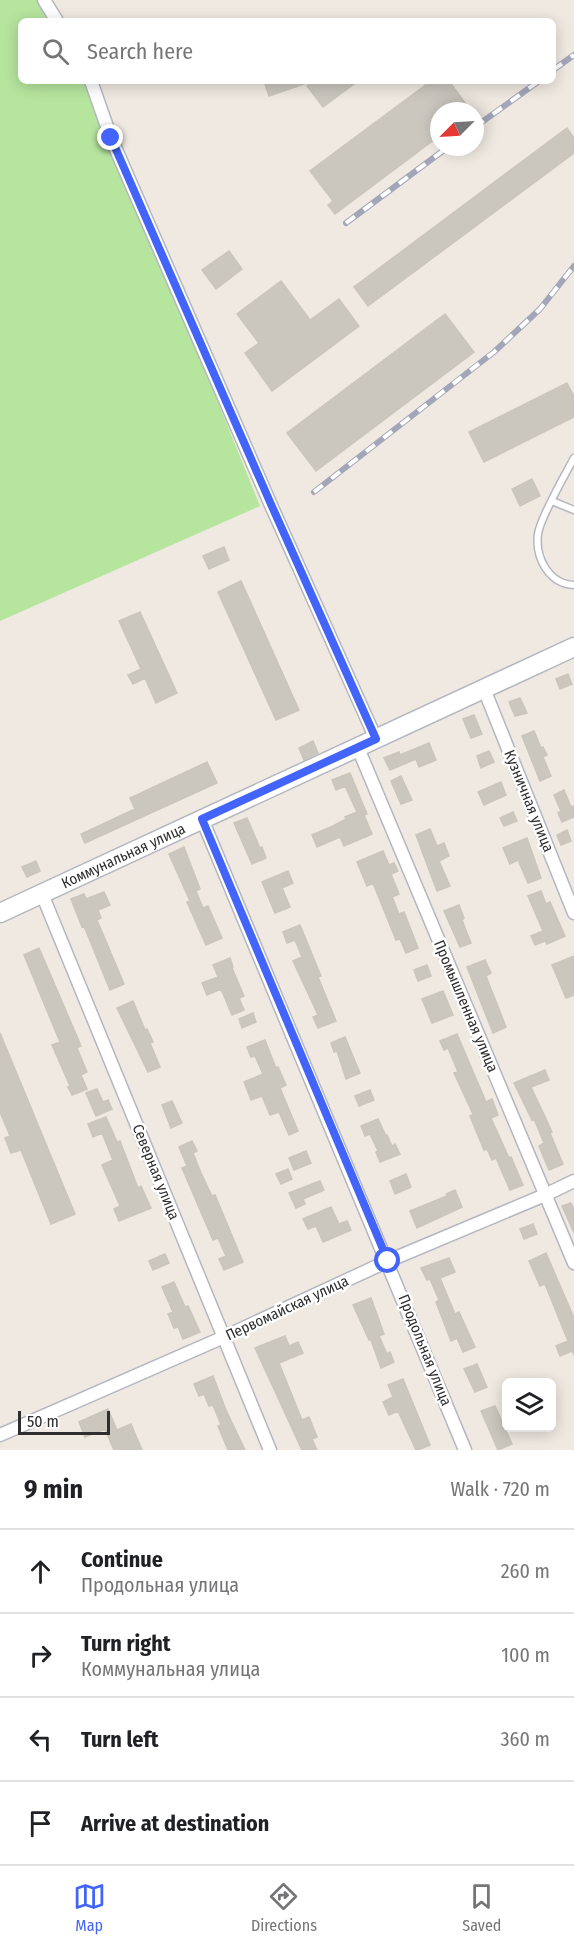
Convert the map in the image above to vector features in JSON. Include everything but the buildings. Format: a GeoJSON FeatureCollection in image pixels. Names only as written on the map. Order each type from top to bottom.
{"type":"FeatureCollection","features":[{"type":"Feature","properties":{"kind":"street"},"geometry":{"type":"LineString","coordinates":[[44,0],[55,18]]}},
{"type":"Feature","properties":{"kind":"street"},"geometry":{"type":"LineString","coordinates":[[92,84],[111,138],[376,739]]}},
{"type":"Feature","properties":{"kind":"street","name":"Коммунальная улица"},"geometry":{"type":"LineString","coordinates":[[0,913],[574,648]]}},
{"type":"Feature","properties":{"kind":"street","name":"Кузничная улица"},"geometry":{"type":"LineString","coordinates":[[484,689],[574,913]]}},
{"type":"Feature","properties":{"kind":"street","name":"Промышленная улица"},"geometry":{"type":"LineString","coordinates":[[358,748],[574,1263]]}},
{"type":"Feature","properties":{"kind":"street","name":"Продольная улица"},"geometry":{"type":"LineString","coordinates":[[202,819],[465,1450]]}},
{"type":"Feature","properties":{"kind":"street","name":"Северная улица"},"geometry":{"type":"LineString","coordinates":[[42,894],[270,1450]]}},
{"type":"Feature","properties":{"kind":"street","name":"Первомайская улица"},"geometry":{"type":"LineString","coordinates":[[0,1435],[224,1337],[388,1261],[574,1181]]}},
{"type":"Feature","properties":{"kind":"lane"},"geometry":{"type":"LineString","coordinates":[[574,458],[538,534],[540,555],[547,573],[567,585],[574,585]]}},
{"type":"Feature","properties":{"kind":"lane"},"geometry":{"type":"LineString","coordinates":[[552,501],[574,510]]}},
{"type":"Feature","properties":{"kind":"green space"},"geometry":{"type":"Polygon","coordinates":[[[0,0],[44,0],[55,18],[18,18],[18,84],[92,84],[111,138],[260,506],[0,621],[0,0]]]}},
{"type":"Feature","properties":{"kind":"railway"},"geometry":{"type":"LineString","coordinates":[[556,68],[574,55]]}},
{"type":"Feature","properties":{"kind":"railway"},"geometry":{"type":"LineString","coordinates":[[484,121],[535,84]]}},
{"type":"Feature","properties":{"kind":"railway"},"geometry":{"type":"LineString","coordinates":[[346,223],[436,156]]}},
{"type":"Feature","properties":{"kind":"railway"},"geometry":{"type":"LineString","coordinates":[[314,492],[494,352],[540,309],[574,266]]}},
{"type":"Feature","properties":{"kind":"route"},"geometry":{"type":"LineString","coordinates":[[111,138],[376,739],[202,819],[388,1261]]}}]}
